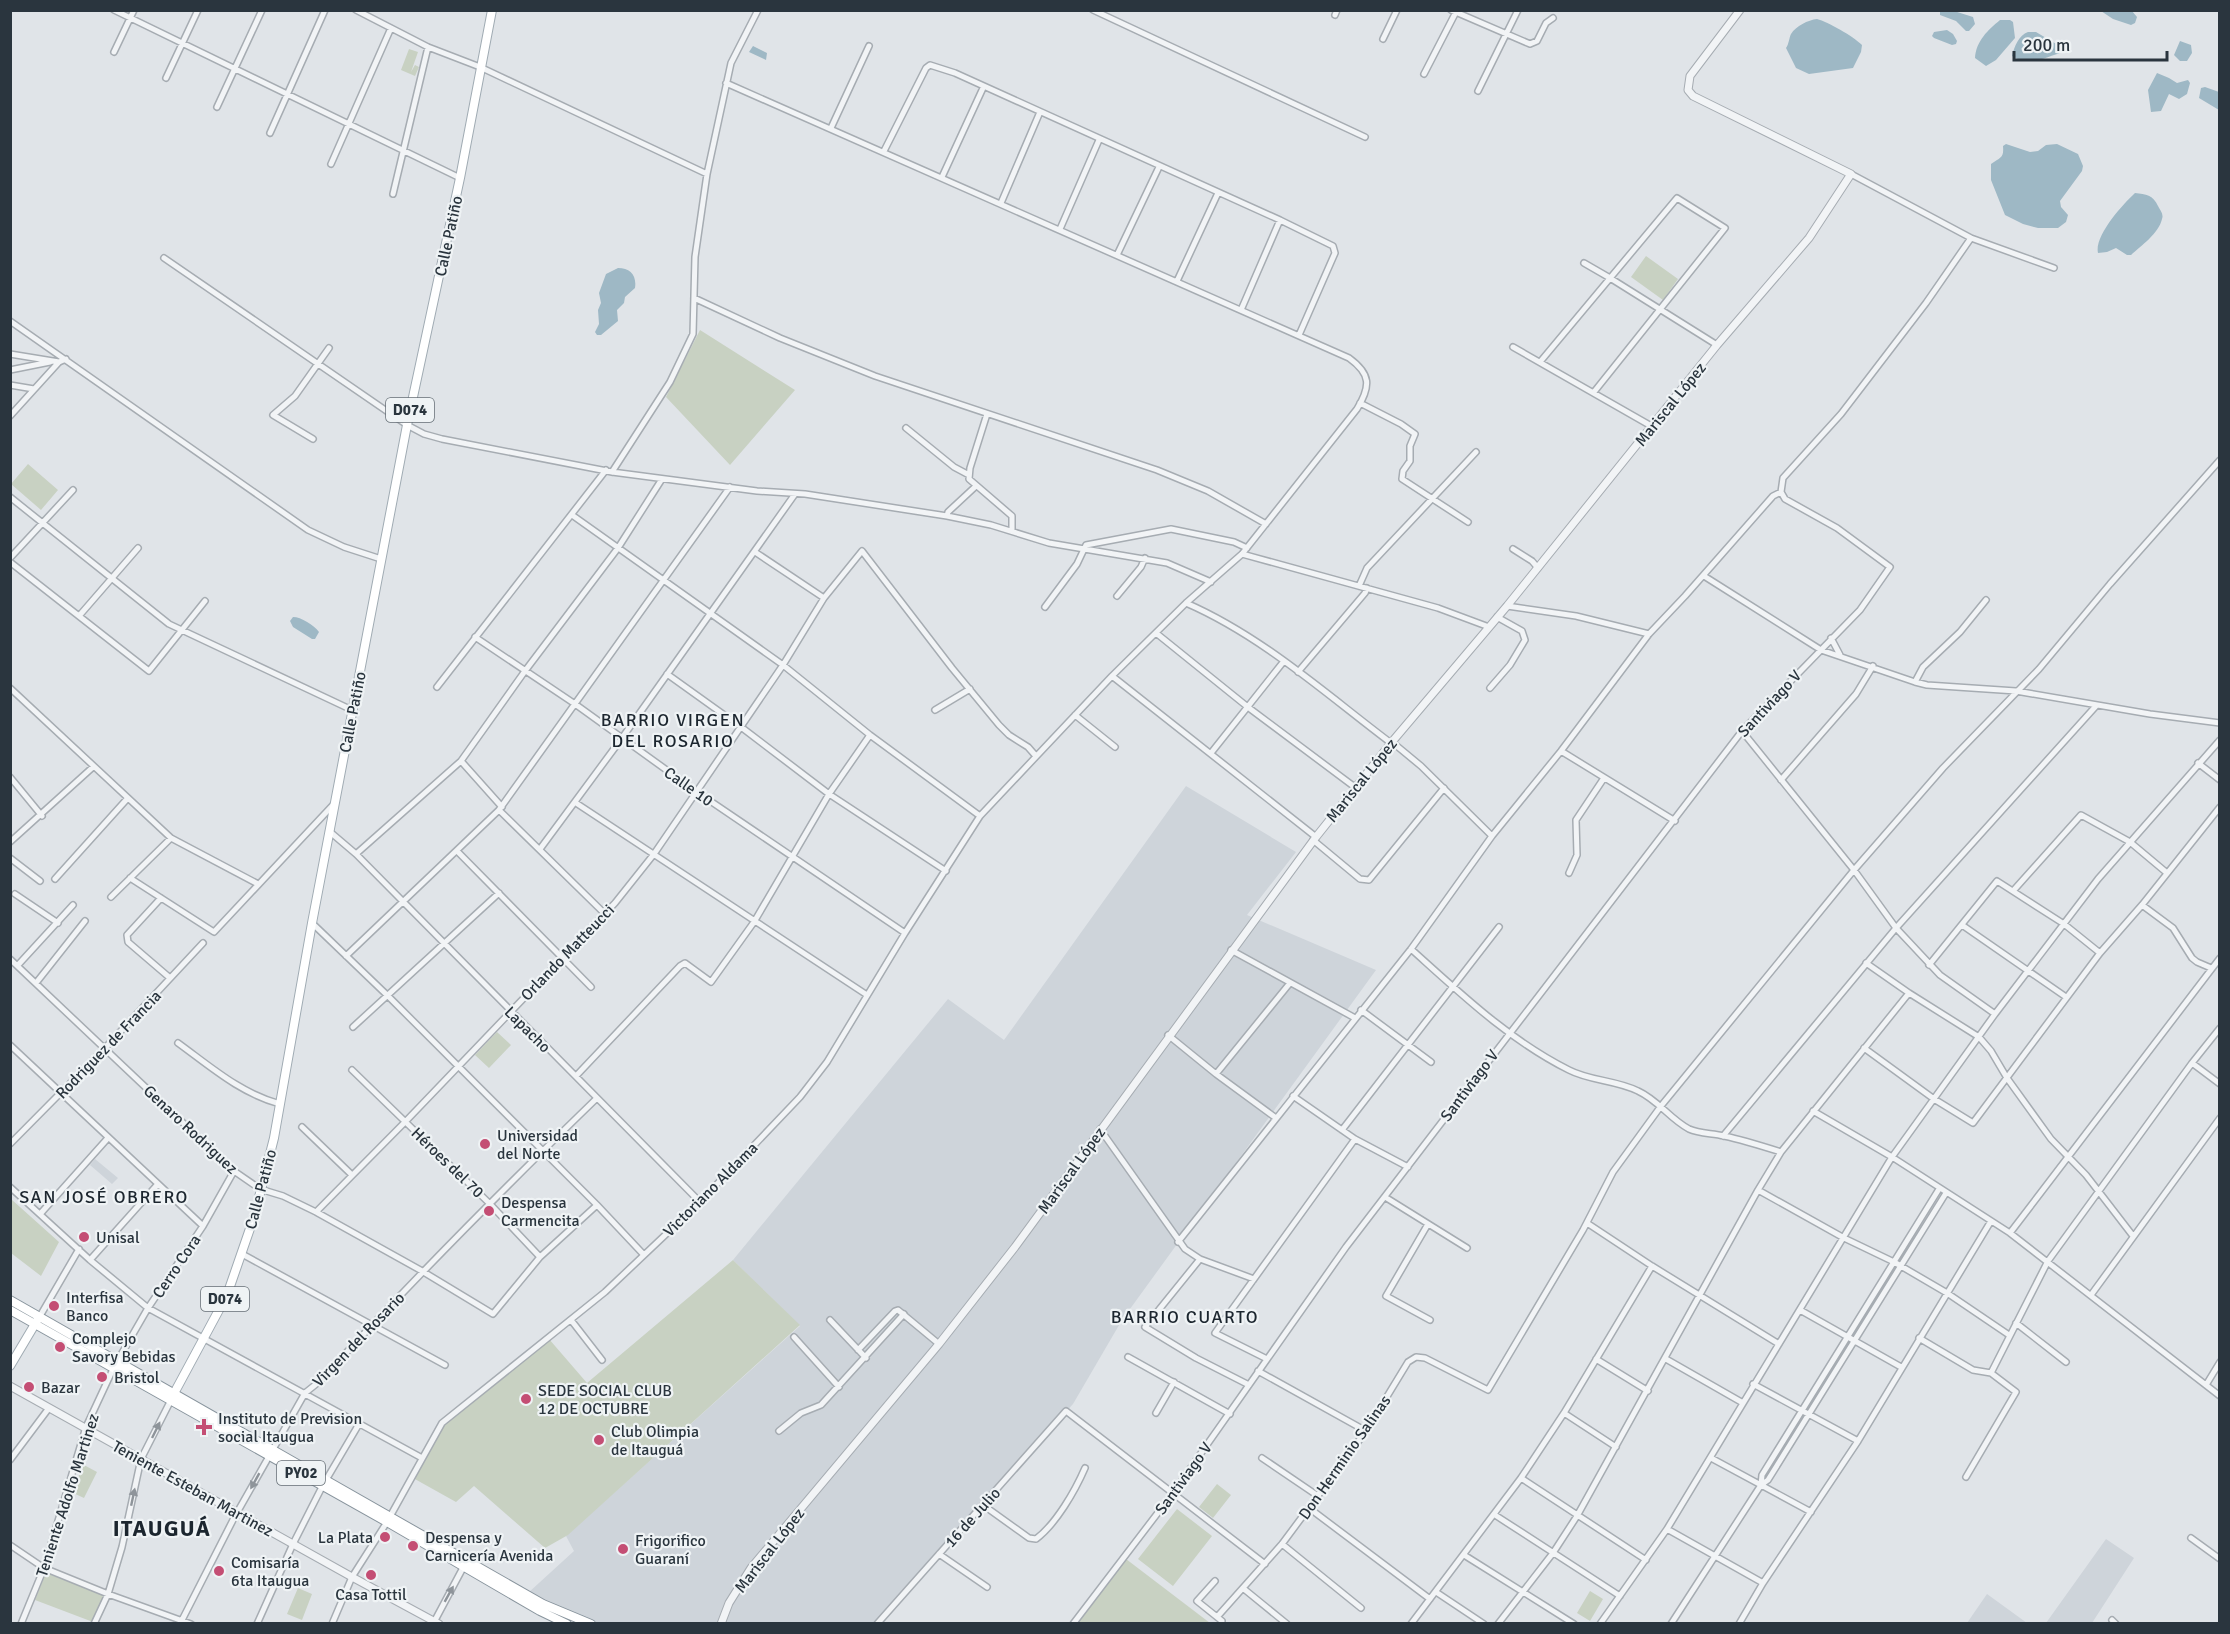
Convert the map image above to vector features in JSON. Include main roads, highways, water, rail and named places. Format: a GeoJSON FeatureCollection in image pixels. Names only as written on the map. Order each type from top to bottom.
{"type":"FeatureCollection","features":[{"type":"Feature","properties":{"kind":"main road","name":"Calle Patiño"},"geometry":{"type":"LineString","coordinates":[[172,1396],[227,1295],[242,1254],[274,1138],[381,559],[460,178],[492,10]]}},
{"type":"Feature","properties":{"kind":"main road","name":"PY02"},"geometry":{"type":"LineString","coordinates":[[10,1300],[37,1320],[389,1519],[540,1611],[567,1623]]}},
{"type":"Feature","properties":{"kind":"main road","name":"PY02"},"geometry":{"type":"LineString","coordinates":[[10,1310],[37,1320]]}},
{"type":"Feature","properties":{"kind":"main road"},"geometry":{"type":"LineString","coordinates":[[10,1366],[37,1320]]}},
{"type":"Feature","properties":{"kind":"main road","name":"PY02"},"geometry":{"type":"LineString","coordinates":[[465,1564],[543,1604],[591,1623]]}},
{"type":"Feature","properties":{"kind":"water"},"geometry":{"type":"Polygon","coordinates":[[[1940,11],[1954,11],[1973,17],[1975,24],[1969,31],[1966,31],[1956,21],[1940,15],[1940,11]]]}},
{"type":"Feature","properties":{"kind":"water"},"geometry":{"type":"Polygon","coordinates":[[[2101,11],[2132,11],[2137,17],[2135,23],[2131,25],[2113,19],[2101,11]]]}},
{"type":"Feature","properties":{"kind":"water"},"geometry":{"type":"Polygon","coordinates":[[[1817,19],[1840,30],[1862,45],[1853,68],[1809,74],[1796,68],[1786,48],[1791,34],[1802,24],[1817,19]]]}},
{"type":"Feature","properties":{"kind":"water"},"geometry":{"type":"Polygon","coordinates":[[[2000,20],[2013,22],[2015,38],[1996,60],[1986,66],[1975,58],[1976,52],[1983,36],[2000,20]]]}},
{"type":"Feature","properties":{"kind":"water"},"geometry":{"type":"Polygon","coordinates":[[[1947,30],[1953,34],[1957,41],[1956,44],[1952,45],[1932,36],[1934,32],[1947,30]]]}},
{"type":"Feature","properties":{"kind":"water"},"geometry":{"type":"Polygon","coordinates":[[[2028,32],[2036,32],[2063,48],[2063,52],[2031,61],[2012,56],[2020,39],[2028,32]]]}},
{"type":"Feature","properties":{"kind":"water"},"geometry":{"type":"Polygon","coordinates":[[[2180,41],[2191,45],[2192,53],[2187,61],[2180,61],[2174,55],[2180,41]]]}},
{"type":"Feature","properties":{"kind":"water"},"geometry":{"type":"Polygon","coordinates":[[[753,46],[767,53],[766,60],[749,52],[753,46]]]}},
{"type":"Feature","properties":{"kind":"water"},"geometry":{"type":"Polygon","coordinates":[[[2157,73],[2177,83],[2188,80],[2190,83],[2187,94],[2179,99],[2169,94],[2161,111],[2151,112],[2148,90],[2157,73]]]}},
{"type":"Feature","properties":{"kind":"water"},"geometry":{"type":"Polygon","coordinates":[[[2205,87],[2219,92],[2219,110],[2199,98],[2201,88],[2205,87]]]}},
{"type":"Feature","properties":{"kind":"water"},"geometry":{"type":"Polygon","coordinates":[[[2006,144],[2030,152],[2038,151],[2046,145],[2057,144],[2078,154],[2083,166],[2082,171],[2060,201],[2061,207],[2068,215],[2066,222],[2058,228],[2038,228],[2005,215],[1991,180],[1991,164],[2001,157],[2003,146],[2006,144]]]}},
{"type":"Feature","properties":{"kind":"water"},"geometry":{"type":"Polygon","coordinates":[[[2135,193],[2149,196],[2156,202],[2162,212],[2157,229],[2131,255],[2116,248],[2098,253],[2100,238],[2105,229],[2135,193]]]}},
{"type":"Feature","properties":{"kind":"water"},"geometry":{"type":"Polygon","coordinates":[[[618,268],[632,273],[635,288],[625,297],[624,303],[617,310],[618,321],[601,335],[597,335],[595,332],[599,324],[598,310],[601,303],[599,293],[606,274],[618,268]]]}},
{"type":"Feature","properties":{"kind":"water"},"geometry":{"type":"Polygon","coordinates":[[[293,617],[317,629],[319,632],[315,639],[293,627],[290,621],[293,617]]]}},
{"type":"Feature","properties":{"kind":"place","name":"Universidad del Norte"},"geometry":{"type":"Point","coordinates":[485,1144]}},
{"type":"Feature","properties":{"kind":"place","name":"Despensa Carmencita"},"geometry":{"type":"Point","coordinates":[489,1211]}},
{"type":"Feature","properties":{"kind":"place","name":"Unisal"},"geometry":{"type":"Point","coordinates":[84,1237]}},
{"type":"Feature","properties":{"kind":"place","name":"Interfisa Banco"},"geometry":{"type":"Point","coordinates":[54,1306]}},
{"type":"Feature","properties":{"kind":"place","name":"Complejo Savory Bebidas"},"geometry":{"type":"Point","coordinates":[60,1347]}},
{"type":"Feature","properties":{"kind":"place","name":"Bristol"},"geometry":{"type":"Point","coordinates":[102,1377]}},
{"type":"Feature","properties":{"kind":"place","name":"Bazar"},"geometry":{"type":"Point","coordinates":[29,1387]}},
{"type":"Feature","properties":{"kind":"place","name":"SEDE SOCIAL CLUB 12 DE OCTUBRE"},"geometry":{"type":"Point","coordinates":[526,1399]}},
{"type":"Feature","properties":{"kind":"place","name":"Instituto de Prevision social Itaugua"},"geometry":{"type":"Point","coordinates":[204,1427]}},
{"type":"Feature","properties":{"kind":"place","name":"Club Olimpia de Itauguá"},"geometry":{"type":"Point","coordinates":[599,1440]}},
{"type":"Feature","properties":{"kind":"place","name":"La Plata"},"geometry":{"type":"Point","coordinates":[385,1537]}},
{"type":"Feature","properties":{"kind":"place","name":"Despensa y Carnicería Avenida"},"geometry":{"type":"Point","coordinates":[413,1546]}},
{"type":"Feature","properties":{"kind":"place","name":"Frigorifico Guaraní"},"geometry":{"type":"Point","coordinates":[623,1549]}},
{"type":"Feature","properties":{"kind":"place","name":"Comisaría 6ta Itaugua"},"geometry":{"type":"Point","coordinates":[219,1571]}},
{"type":"Feature","properties":{"kind":"place","name":"Casa Tottil"},"geometry":{"type":"Point","coordinates":[371,1575]}},
{"type":"Feature","properties":{"kind":"district","name":"BARRIO VIRGEN DEL ROSARIO"},"geometry":{"type":"Point","coordinates":[673,730]}},
{"type":"Feature","properties":{"kind":"district","name":"SAN JOSÉ OBRERO"},"geometry":{"type":"Point","coordinates":[104,1197]}},
{"type":"Feature","properties":{"kind":"district","name":"BARRIO CUARTO"},"geometry":{"type":"Point","coordinates":[1185,1317]}},
{"type":"Feature","properties":{"kind":"district","name":"ITAUGUÁ"},"geometry":{"type":"Point","coordinates":[162,1528]}}]}
